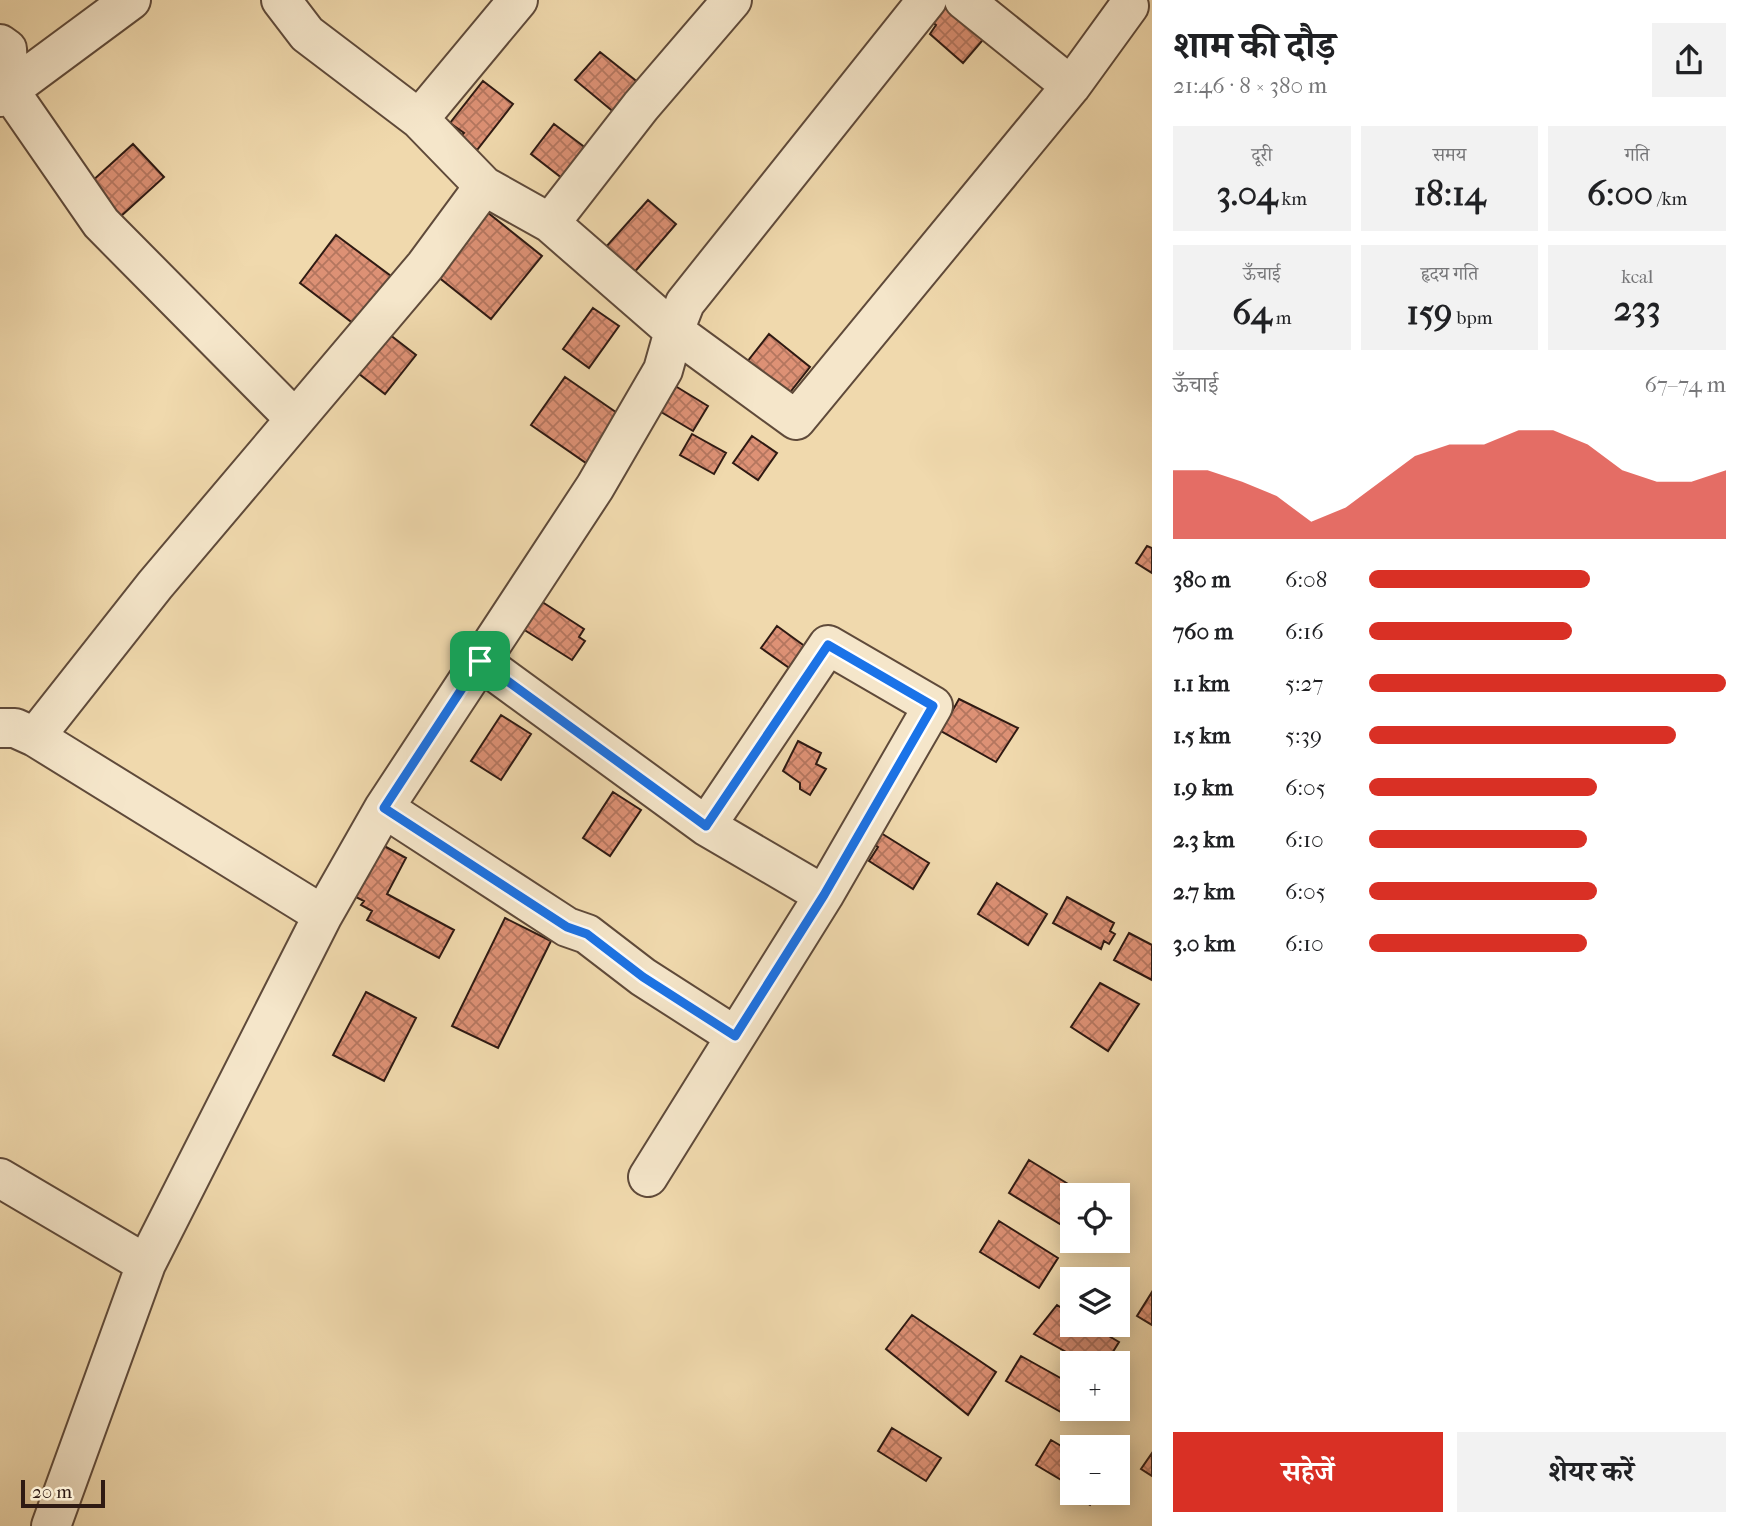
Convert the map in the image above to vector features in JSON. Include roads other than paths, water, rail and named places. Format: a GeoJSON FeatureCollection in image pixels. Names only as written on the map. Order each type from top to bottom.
{"type":"FeatureCollection","features":[{"type":"Feature","properties":{"kind":"street"},"geometry":{"type":"LineString","coordinates":[[4,93],[131,0]]}},
{"type":"Feature","properties":{"kind":"street"},"geometry":{"type":"LineString","coordinates":[[281,0],[307,34],[419,119],[484,186],[550,223],[674,331],[796,420],[1070,86],[1129,6]]}},
{"type":"Feature","properties":{"kind":"street"},"geometry":{"type":"LineString","coordinates":[[419,119],[518,0]]}},
{"type":"Feature","properties":{"kind":"street"},"geometry":{"type":"LineString","coordinates":[[550,223],[641,106],[732,0]]}},
{"type":"Feature","properties":{"kind":"street"},"geometry":{"type":"LineString","coordinates":[[51,1526],[146,1264],[323,915],[384,808],[595,487],[663,370],[685,303],[927,0]]}},
{"type":"Feature","properties":{"kind":"street"},"geometry":{"type":"LineString","coordinates":[[964,0],[1070,86]]}},
{"type":"Feature","properties":{"kind":"street"},"geometry":{"type":"LineString","coordinates":[[0,44],[7,49],[4,93],[101,223],[294,418]]}},
{"type":"Feature","properties":{"kind":"street"},"geometry":{"type":"LineString","coordinates":[[323,915],[18,732],[155,585],[425,266],[484,186]]}},
{"type":"Feature","properties":{"kind":"street"},"geometry":{"type":"LineString","coordinates":[[648,1177],[824,895],[933,706],[828,645],[706,826]]}},
{"type":"Feature","properties":{"kind":"street"},"geometry":{"type":"LineString","coordinates":[[480,661],[706,826],[824,895]]}},
{"type":"Feature","properties":{"kind":"street"},"geometry":{"type":"LineString","coordinates":[[384,808],[567,927],[587,934],[643,977],[735,1036]]}},
{"type":"Feature","properties":{"kind":"street"},"geometry":{"type":"LineString","coordinates":[[0,1178],[146,1264]]}}]}
